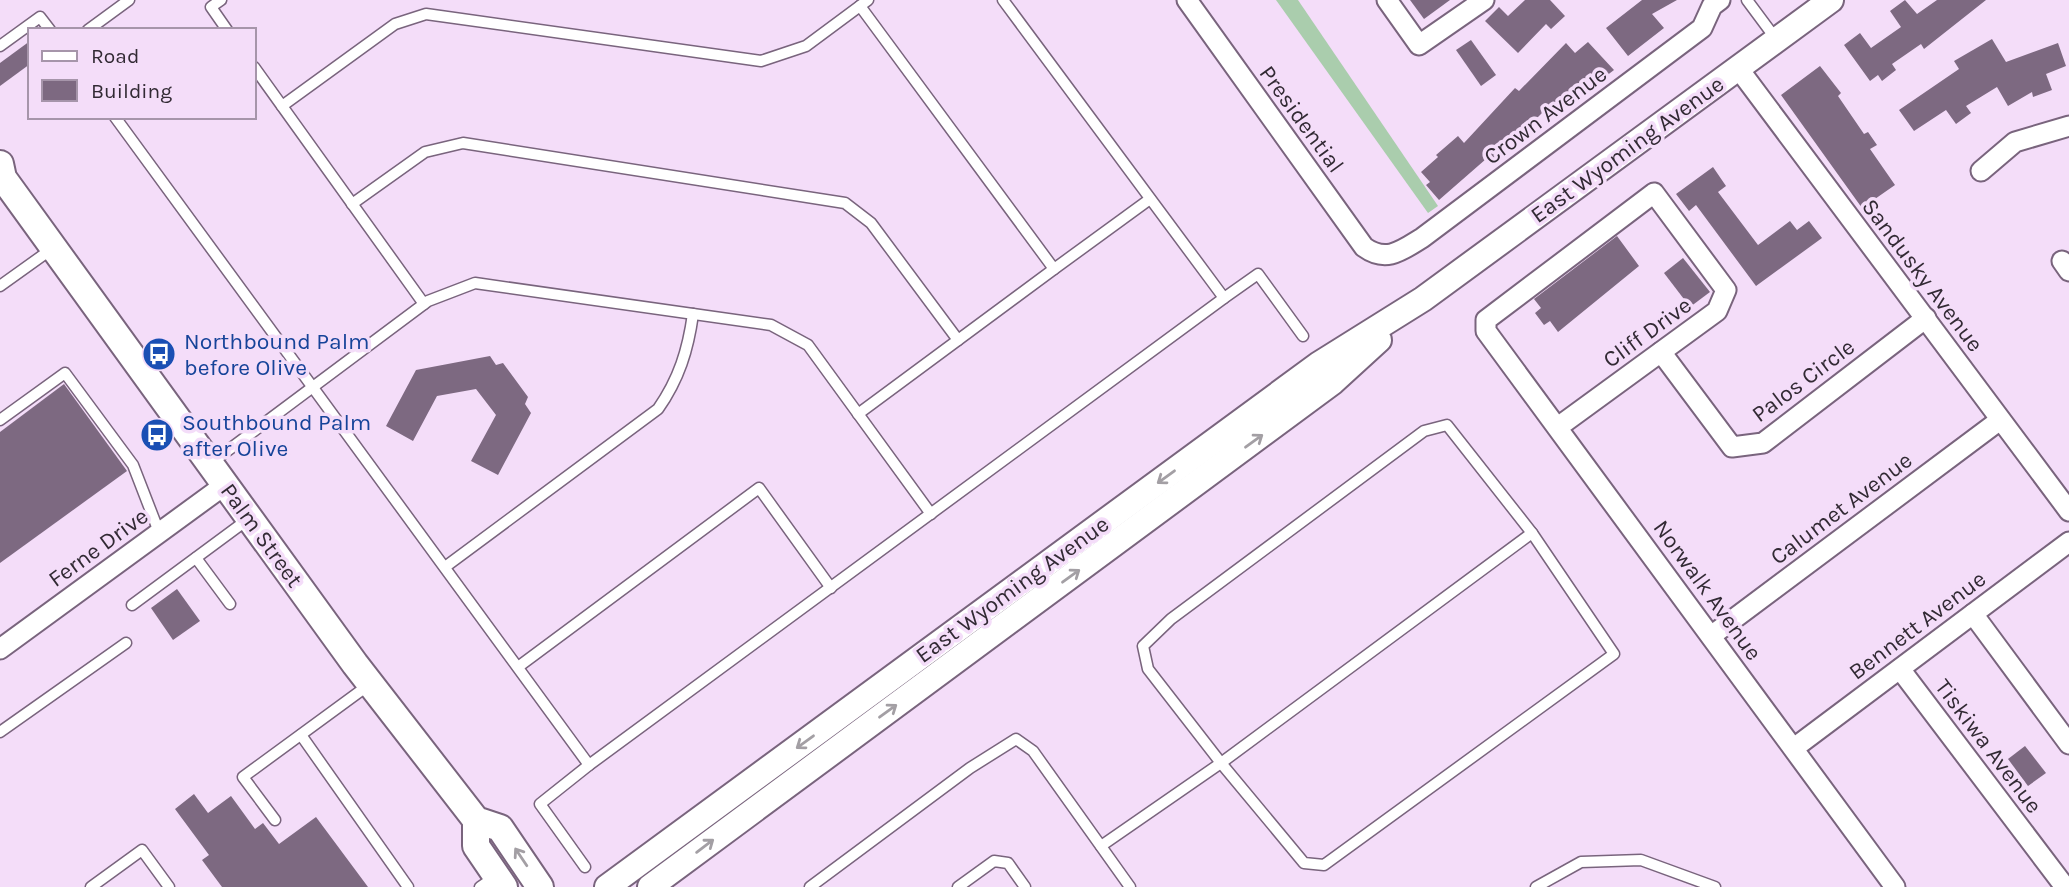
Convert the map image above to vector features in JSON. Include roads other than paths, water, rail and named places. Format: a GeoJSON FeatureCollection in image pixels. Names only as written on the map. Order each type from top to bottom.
{"type":"FeatureCollection","features":[{"type":"Feature","properties":{"kind":"main road","name":"Palm Street"},"geometry":{"type":"LineString","coordinates":[[1,173],[370,684],[476,820],[500,828],[540,887]]}},
{"type":"Feature","properties":{"kind":"main road"},"geometry":{"type":"LineString","coordinates":[[476,820],[475,846],[494,883]]}},
{"type":"Feature","properties":{"kind":"street","name":"Presidential"},"geometry":{"type":"LineString","coordinates":[[1187,0],[1364,247],[1374,254],[1386,257]]}},
{"type":"Feature","properties":{"kind":"street"},"geometry":{"type":"LineString","coordinates":[[1387,0],[1419,46],[1484,0]]}},
{"type":"Feature","properties":{"kind":"street","name":"Crown Avenue"},"geometry":{"type":"LineString","coordinates":[[1386,257],[1422,238],[1702,28],[1712,6],[1720,0]]}},
{"type":"Feature","properties":{"kind":"street","name":"East Wyoming Avenue"},"geometry":{"type":"LineString","coordinates":[[607,887],[1320,364],[1423,299],[1831,0]]}},
{"type":"Feature","properties":{"kind":"street","name":"Sandusky Avenue"},"geometry":{"type":"LineString","coordinates":[[1738,68],[2069,512]]}},
{"type":"Feature","properties":{"kind":"street"},"geometry":{"type":"LineString","coordinates":[[1981,171],[2015,142],[2069,125]]}},
{"type":"Feature","properties":{"kind":"street","name":"Norwalk Avenue"},"geometry":{"type":"LineString","coordinates":[[1654,193],[1486,320],[1486,331],[1895,887]]}},
{"type":"Feature","properties":{"kind":"street","name":"Cliff Drive"},"geometry":{"type":"LineString","coordinates":[[1558,427],[1717,311],[1726,290],[1654,193]]}},
{"type":"Feature","properties":{"kind":"street","name":"East Wyoming Avenue"},"geometry":{"type":"LineString","coordinates":[[650,887],[1333,382],[1423,299]]}},
{"type":"Feature","properties":{"kind":"street","name":"Palos Circle"},"geometry":{"type":"LineString","coordinates":[[1661,352],[1732,447],[1763,443],[1926,318]]}},
{"type":"Feature","properties":{"kind":"street","name":"Calumet Avenue"},"geometry":{"type":"LineString","coordinates":[[1711,636],[2000,420]]}},
{"type":"Feature","properties":{"kind":"street","name":"Ferne Drive"},"geometry":{"type":"LineString","coordinates":[[0,649],[159,532],[218,474]]}},
{"type":"Feature","properties":{"kind":"street","name":"Bennett Avenue"},"geometry":{"type":"LineString","coordinates":[[1794,748],[2069,542]]}},
{"type":"Feature","properties":{"kind":"street"},"geometry":{"type":"LineString","coordinates":[[1973,614],[2069,744]]}},
{"type":"Feature","properties":{"kind":"street","name":"Tiskiwa Avenue"},"geometry":{"type":"LineString","coordinates":[[1900,669],[2065,887]]}},
{"type":"Feature","properties":{"kind":"lane"},"geometry":{"type":"LineString","coordinates":[[91,28],[129,0]]}},
{"type":"Feature","properties":{"kind":"lane"},"geometry":{"type":"LineString","coordinates":[[221,0],[211,7],[226,28]]}},
{"type":"Feature","properties":{"kind":"lane"},"geometry":{"type":"LineString","coordinates":[[1003,0],[1224,298]]}},
{"type":"Feature","properties":{"kind":"lane"},"geometry":{"type":"LineString","coordinates":[[1747,0],[1777,39]]}},
{"type":"Feature","properties":{"kind":"lane"},"geometry":{"type":"LineString","coordinates":[[282,106],[395,24],[426,14],[761,61],[806,46],[864,3],[1054,269]]}},
{"type":"Feature","properties":{"kind":"lane"},"geometry":{"type":"LineString","coordinates":[[0,46],[40,17],[48,28]]}},
{"type":"Feature","properties":{"kind":"lane"},"geometry":{"type":"LineString","coordinates":[[256,70],[424,304]]}},
{"type":"Feature","properties":{"kind":"lane"},"geometry":{"type":"LineString","coordinates":[[116,119],[589,765]]}},
{"type":"Feature","properties":{"kind":"lane"},"geometry":{"type":"LineString","coordinates":[[352,204],[425,152],[463,143],[845,203],[871,223],[958,340]]}},
{"type":"Feature","properties":{"kind":"lane"},"geometry":{"type":"LineString","coordinates":[[859,414],[1150,199]]}},
{"type":"Feature","properties":{"kind":"lane"},"geometry":{"type":"LineString","coordinates":[[0,286],[53,248]]}},
{"type":"Feature","properties":{"kind":"lane"},"geometry":{"type":"LineString","coordinates":[[585,867],[540,804],[589,765],[1258,274],[1303,336]]}},
{"type":"Feature","properties":{"kind":"lane"},"geometry":{"type":"LineString","coordinates":[[218,474],[315,387],[424,304],[475,283],[771,325],[808,345],[931,514]]}},
{"type":"Feature","properties":{"kind":"lane"},"geometry":{"type":"LineString","coordinates":[[445,567],[658,409],[676,383],[689,342],[693,314]]}},
{"type":"Feature","properties":{"kind":"lane"},"geometry":{"type":"LineString","coordinates":[[0,420],[65,373],[133,465],[159,532]]}},
{"type":"Feature","properties":{"kind":"lane"},"geometry":{"type":"LineString","coordinates":[[1447,425],[1532,533],[1614,654],[1324,865],[1304,863],[1221,763],[1148,668],[1143,646],[1171,620],[1423,431],[1447,425]]}},
{"type":"Feature","properties":{"kind":"lane"},"geometry":{"type":"LineString","coordinates":[[518,667],[759,488],[831,587]]}},
{"type":"Feature","properties":{"kind":"lane"},"geometry":{"type":"LineString","coordinates":[[132,605],[250,518]]}},
{"type":"Feature","properties":{"kind":"lane"},"geometry":{"type":"LineString","coordinates":[[1101,846],[1221,763],[1532,533]]}},
{"type":"Feature","properties":{"kind":"lane"},"geometry":{"type":"LineString","coordinates":[[196,558],[230,604]]}},
{"type":"Feature","properties":{"kind":"lane"},"geometry":{"type":"LineString","coordinates":[[0,732],[127,643]]}},
{"type":"Feature","properties":{"kind":"lane"},"geometry":{"type":"LineString","coordinates":[[275,820],[243,777],[370,684]]}},
{"type":"Feature","properties":{"kind":"lane"},"geometry":{"type":"LineString","coordinates":[[300,735],[408,887]]}},
{"type":"Feature","properties":{"kind":"lane"},"geometry":{"type":"LineString","coordinates":[[810,887],[970,768],[1016,739],[1033,751],[1130,887]]}},
{"type":"Feature","properties":{"kind":"lane"},"geometry":{"type":"LineString","coordinates":[[91,887],[142,850],[169,887]]}},
{"type":"Feature","properties":{"kind":"lane"},"geometry":{"type":"LineString","coordinates":[[1536,887],[1581,862],[1641,860],[1714,887]]}},
{"type":"Feature","properties":{"kind":"lane"},"geometry":{"type":"LineString","coordinates":[[958,887],[994,861],[1007,863],[1025,887]]}},
{"type":"Feature","properties":{"kind":"place","name":"Northbound Palm before Olive"},"geometry":{"type":"Point","coordinates":[159,354]}},
{"type":"Feature","properties":{"kind":"place","name":"Southbound Palm after Olive"},"geometry":{"type":"Point","coordinates":[157,435]}}]}
